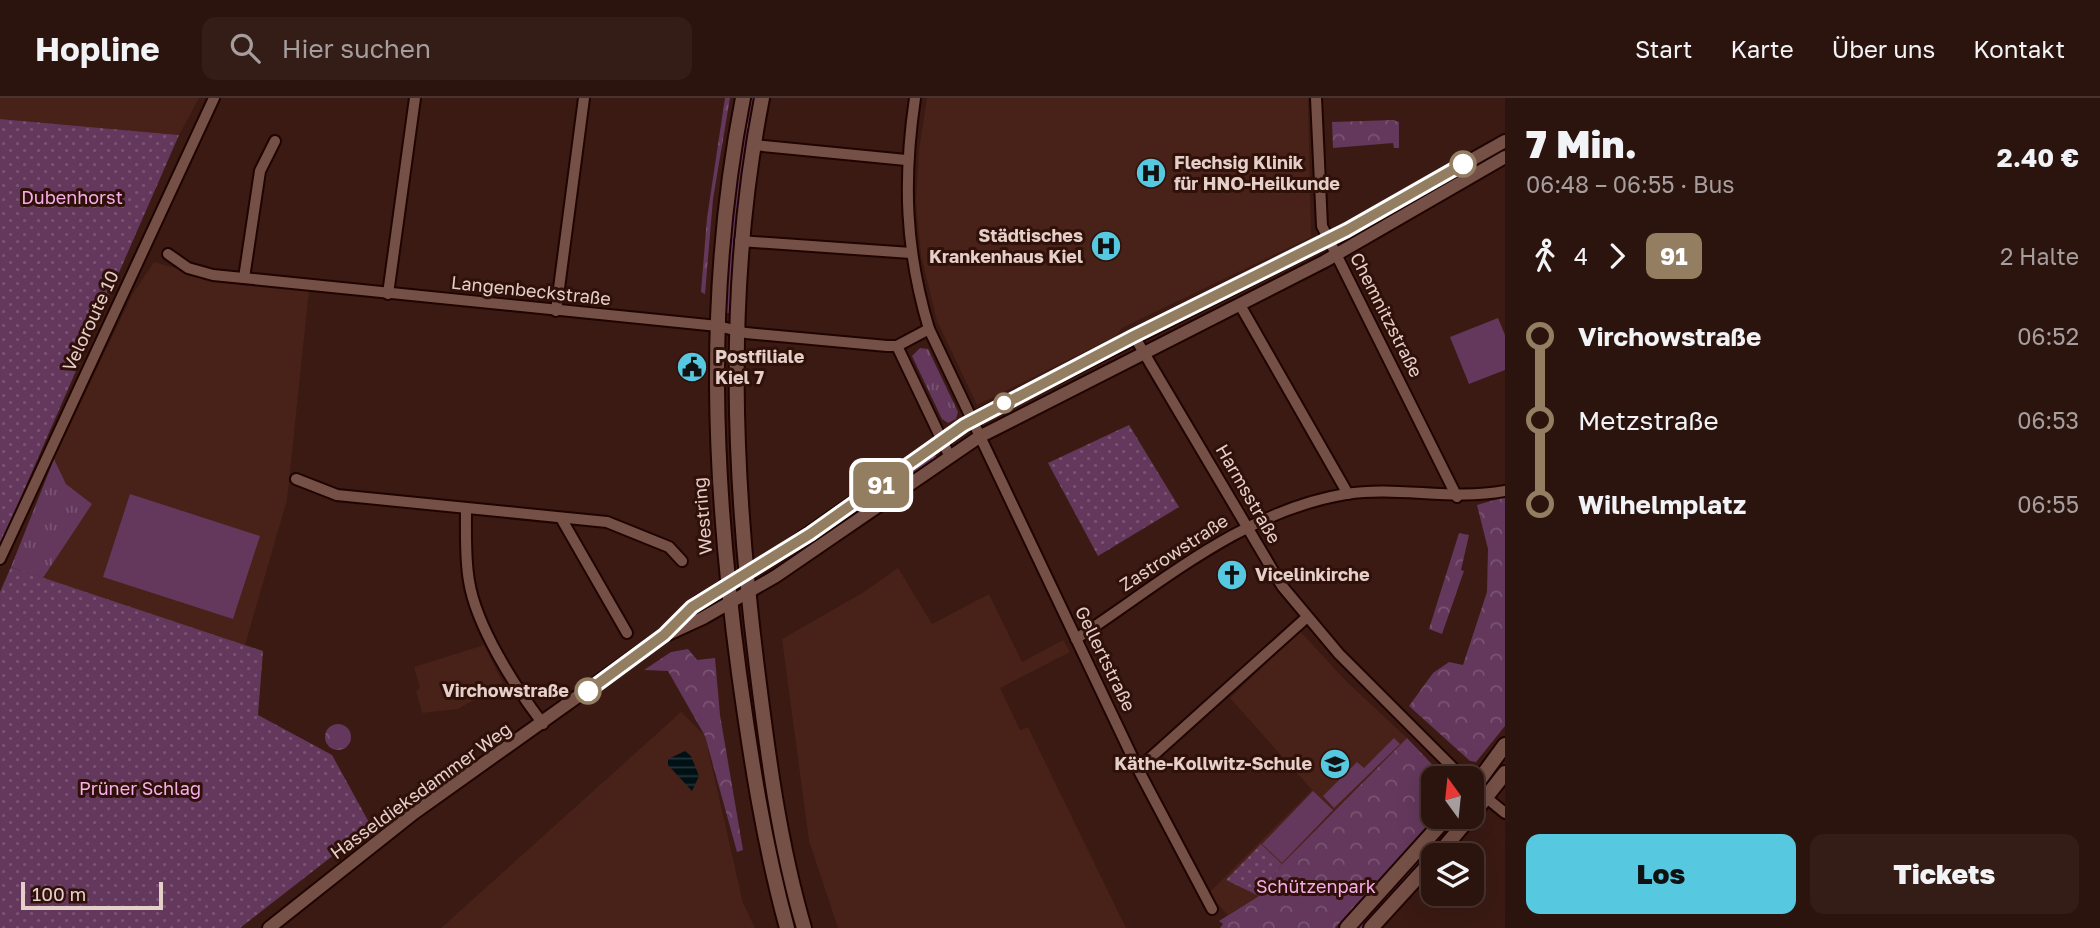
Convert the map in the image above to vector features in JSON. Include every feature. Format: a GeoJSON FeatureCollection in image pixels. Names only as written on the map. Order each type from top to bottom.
{"type":"FeatureCollection","features":[{"type":"Feature","properties":{"kind":"main road","name":"Westring"},"geometry":{"type":"LineString","coordinates":[[743,98],[729,183],[714,370],[716,429],[730,603],[751,766],[787,928]]}},
{"type":"Feature","properties":{"kind":"main road"},"geometry":{"type":"LineString","coordinates":[[762,98],[740,241],[734,403],[748,593],[771,787],[804,928]]}},
{"type":"Feature","properties":{"kind":"main road"},"geometry":{"type":"LineString","coordinates":[[1484,769],[1505,745]]}},
{"type":"Feature","properties":{"kind":"main road"},"geometry":{"type":"LineString","coordinates":[[1485,798],[1505,773]]}},
{"type":"Feature","properties":{"kind":"main road"},"geometry":{"type":"LineString","coordinates":[[1346,928],[1435,830]]}},
{"type":"Feature","properties":{"kind":"main road"},"geometry":{"type":"LineString","coordinates":[[1371,928],[1421,873]]}},
{"type":"Feature","properties":{"kind":"street","name":"Veloroute 10"},"geometry":{"type":"LineString","coordinates":[[0,559],[214,98]]}},
{"type":"Feature","properties":{"kind":"street"},"geometry":{"type":"LineString","coordinates":[[388,294],[415,98]]}},
{"type":"Feature","properties":{"kind":"street"},"geometry":{"type":"LineString","coordinates":[[556,311],[584,98]]}},
{"type":"Feature","properties":{"kind":"street","name":"Gellertstraße"},"geometry":{"type":"LineString","coordinates":[[915,98],[906,160],[911,253],[918,293],[929,329],[1139,769],[1212,909]]}},
{"type":"Feature","properties":{"kind":"street","name":"Chemnitzstraße"},"geometry":{"type":"LineString","coordinates":[[1316,98],[1322,226],[1457,497]]}},
{"type":"Feature","properties":{"kind":"street"},"geometry":{"type":"LineString","coordinates":[[244,278],[260,171],[275,141]]}},
{"type":"Feature","properties":{"kind":"street","name":"Hasseldieksdammer Weg"},"geometry":{"type":"LineString","coordinates":[[269,928],[414,813],[543,724],[664,635],[692,607],[747,574],[972,421],[1328,239],[1505,141]]}},
{"type":"Feature","properties":{"kind":"street"},"geometry":{"type":"LineString","coordinates":[[753,145],[906,160]]}},
{"type":"Feature","properties":{"kind":"street","name":"Hasseldieksdammer Weg"},"geometry":{"type":"LineString","coordinates":[[664,635],[748,593],[979,437],[1336,255],[1505,157]]}},
{"type":"Feature","properties":{"kind":"street"},"geometry":{"type":"LineString","coordinates":[[740,241],[911,253]]}},
{"type":"Feature","properties":{"kind":"street","name":"Langenbeckstraße"},"geometry":{"type":"LineString","coordinates":[[168,254],[196,271],[244,278],[718,326],[735,331],[897,345]]}},
{"type":"Feature","properties":{"kind":"street"},"geometry":{"type":"LineString","coordinates":[[1240,305],[1348,494]]}},
{"type":"Feature","properties":{"kind":"street"},"geometry":{"type":"LineString","coordinates":[[929,329],[897,345],[949,455]]}},
{"type":"Feature","properties":{"kind":"street","name":"Harmsstraße"},"geometry":{"type":"LineString","coordinates":[[1134,336],[1282,586],[1306,618],[1451,766]]}},
{"type":"Feature","properties":{"kind":"street"},"geometry":{"type":"LineString","coordinates":[[296,479],[337,495],[607,522],[668,547],[682,561]]}},
{"type":"Feature","properties":{"kind":"street","name":"Zastrowstraße"},"geometry":{"type":"LineString","coordinates":[[1076,639],[1247,527],[1294,506],[1348,494],[1457,497],[1505,491]]}},
{"type":"Feature","properties":{"kind":"street"},"geometry":{"type":"LineString","coordinates":[[466,510],[466,555],[472,593],[490,637],[543,724]]}},
{"type":"Feature","properties":{"kind":"street"},"geometry":{"type":"LineString","coordinates":[[561,518],[627,633]]}},
{"type":"Feature","properties":{"kind":"street"},"geometry":{"type":"LineString","coordinates":[[1139,769],[1306,618]]}},
{"type":"Feature","properties":{"kind":"street","name":"Harmsstraße"},"geometry":{"type":"LineString","coordinates":[[1485,798],[1505,813]]}},
{"type":"Feature","properties":{"kind":"shaded area"},"geometry":{"type":"Polygon","coordinates":[[[0,98],[199,98],[179,135],[0,119],[0,98]]]}},
{"type":"Feature","properties":{"kind":"shaded area","name":"Städtisches Krankenhaus Kiel"},"geometry":{"type":"Polygon","coordinates":[[[927,98],[1308,98],[1311,237],[1122,328],[1116,336],[977,405],[937,321],[921,255],[916,202],[919,150],[927,98]]]}},
{"type":"Feature","properties":{"kind":"shaded area"},"geometry":{"type":"Polygon","coordinates":[[[154,262],[205,277],[309,290],[287,500],[245,645],[43,578],[91,504],[66,484],[54,459],[132,295],[154,262]]]}},
{"type":"Feature","properties":{"kind":"shaded area"},"geometry":{"type":"Polygon","coordinates":[[[898,568],[932,624],[989,594],[1022,662],[1063,640],[1070,652],[1000,688],[1020,730],[1028,727],[1126,928],[838,928],[809,841],[782,639],[864,592],[898,568]]]}},
{"type":"Feature","properties":{"kind":"shaded area","name":"Käthe-Kollwitz-Schule"},"geometry":{"type":"Polygon","coordinates":[[[1300,631],[1346,681],[1407,738],[1282,864],[1259,896],[1228,915],[1208,894],[1312,790],[1230,698],[1300,631]]]}},
{"type":"Feature","properties":{"kind":"shaded area"},"geometry":{"type":"Polygon","coordinates":[[[484,645],[503,683],[458,709],[422,713],[416,691],[420,688],[414,667],[484,645]]]}},
{"type":"Feature","properties":{"kind":"shaded area"},"geometry":{"type":"Polygon","coordinates":[[[681,712],[705,736],[743,903],[755,928],[441,928],[681,712]]]}},
{"type":"Feature","properties":{"kind":"shaded area"},"geometry":{"type":"Polygon","coordinates":[[[685,751],[691,756],[699,776],[692,791],[668,765],[668,759],[685,751]]]}},
{"type":"Feature","properties":{"kind":"green space"},"geometry":{"type":"Polygon","coordinates":[[[725,98],[730,98],[713,199],[705,294],[701,292],[707,218],[725,98]]]}},
{"type":"Feature","properties":{"kind":"green space"},"geometry":{"type":"Polygon","coordinates":[[[747,98],[757,98],[734,255],[731,313],[727,313],[726,250],[747,98]]]}},
{"type":"Feature","properties":{"kind":"green space","name":"Dubenhorst"},"geometry":{"type":"Polygon","coordinates":[[[0,119],[179,135],[0,545],[0,119]]]}},
{"type":"Feature","properties":{"kind":"green space"},"geometry":{"type":"Polygon","coordinates":[[[1332,122],[1399,122],[1399,148],[1394,148],[1393,143],[1333,148],[1332,122]]]}},
{"type":"Feature","properties":{"kind":"green space"},"geometry":{"type":"Polygon","coordinates":[[[1505,145],[1505,149],[1355,239],[1351,233],[1505,145]]]}},
{"type":"Feature","properties":{"kind":"green space"},"geometry":{"type":"Polygon","coordinates":[[[1498,318],[1505,335],[1505,370],[1469,384],[1450,337],[1498,318]]]}},
{"type":"Feature","properties":{"kind":"green space"},"geometry":{"type":"Polygon","coordinates":[[[920,348],[928,349],[958,412],[956,419],[948,423],[942,419],[912,356],[920,348]]]}},
{"type":"Feature","properties":{"kind":"green space"},"geometry":{"type":"Polygon","coordinates":[[[1129,425],[1179,507],[1098,556],[1048,463],[1129,425]]]}},
{"type":"Feature","properties":{"kind":"green space"},"geometry":{"type":"Polygon","coordinates":[[[935,455],[938,459],[931,461],[776,571],[775,568],[935,455]]]}},
{"type":"Feature","properties":{"kind":"green space"},"geometry":{"type":"Polygon","coordinates":[[[54,459],[66,484],[92,504],[43,578],[11,567],[54,459]]]}},
{"type":"Feature","properties":{"kind":"green space"},"geometry":{"type":"Polygon","coordinates":[[[130,494],[260,536],[233,619],[103,577],[130,494]]]}},
{"type":"Feature","properties":{"kind":"green space"},"geometry":{"type":"Polygon","coordinates":[[[1505,497],[1505,726],[1476,762],[1470,761],[1409,706],[1433,673],[1449,662],[1463,665],[1487,592],[1488,549],[1477,505],[1505,497]]]}},
{"type":"Feature","properties":{"kind":"green space"},"geometry":{"type":"Polygon","coordinates":[[[1459,533],[1469,535],[1461,570],[1464,571],[1442,634],[1429,629],[1459,533]]]}},
{"type":"Feature","properties":{"kind":"green space","name":"Prüner Schlag"},"geometry":{"type":"Polygon","coordinates":[[[11,567],[263,651],[258,715],[332,755],[371,826],[240,928],[0,928],[0,592],[11,567]]]}},
{"type":"Feature","properties":{"kind":"green space"},"geometry":{"type":"Polygon","coordinates":[[[688,649],[697,660],[715,658],[720,715],[743,850],[737,852],[705,736],[668,671],[644,670],[671,652],[688,649]]]}},
{"type":"Feature","properties":{"kind":"green space"},"geometry":{"type":"Polygon","coordinates":[[[338,724],[347,728],[351,737],[347,746],[338,750],[329,746],[325,737],[329,728],[338,724]]]}},
{"type":"Feature","properties":{"kind":"green space"},"geometry":{"type":"Polygon","coordinates":[[[1394,738],[1400,744],[1334,808],[1323,796],[1357,762],[1364,768],[1394,738]]]}},
{"type":"Feature","properties":{"kind":"green space","name":"Schützenpark"},"geometry":{"type":"Polygon","coordinates":[[[1407,738],[1434,766],[1421,766],[1421,830],[1423,830],[1335,928],[1220,928],[1223,924],[1219,921],[1259,896],[1282,864],[1407,738]]]}},
{"type":"Feature","properties":{"kind":"green space"},"geometry":{"type":"Polygon","coordinates":[[[1313,791],[1333,810],[1282,863],[1262,844],[1313,791]]]}},
{"type":"Feature","properties":{"kind":"green space"},"geometry":{"type":"Polygon","coordinates":[[[1442,830],[1446,830],[1435,843],[1430,843],[1442,830]]]}},
{"type":"Feature","properties":{"kind":"green space"},"geometry":{"type":"Polygon","coordinates":[[[1261,844],[1282,864],[1259,896],[1226,880],[1261,844]]]}},
{"type":"Feature","properties":{"kind":"green space"},"geometry":{"type":"Polygon","coordinates":[[[1421,854],[1421,860],[1363,928],[1356,928],[1421,854]]]}},
{"type":"Feature","properties":{"kind":"bus line","name":"91"},"geometry":{"type":"LineString","coordinates":[[588,691],[664,635],[692,607],[810,534],[964,425],[1134,336],[1347,230],[1463,164]]}},
{"type":"Feature","properties":{"kind":"place","name":"Flechsig Klinik für HNO-Heilkunde"},"geometry":{"type":"Point","coordinates":[1151,173]}},
{"type":"Feature","properties":{"kind":"place","name":"Städtisches Krankenhaus Kiel"},"geometry":{"type":"Point","coordinates":[1106,246]}},
{"type":"Feature","properties":{"kind":"place","name":"Postfiliale Kiel 7"},"geometry":{"type":"Point","coordinates":[692,367]}},
{"type":"Feature","properties":{"kind":"place","name":"Vicelinkirche"},"geometry":{"type":"Point","coordinates":[1232,575]}},
{"type":"Feature","properties":{"kind":"place","name":"Virchowstraße"},"geometry":{"type":"Point","coordinates":[588,691]}},
{"type":"Feature","properties":{"kind":"place","name":"Käthe-Kollwitz-Schule"},"geometry":{"type":"Point","coordinates":[1335,764]}}]}
